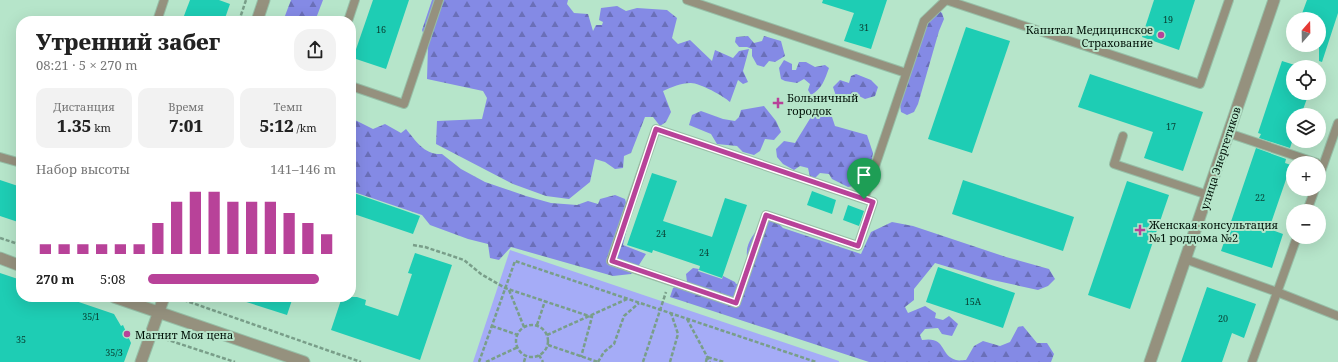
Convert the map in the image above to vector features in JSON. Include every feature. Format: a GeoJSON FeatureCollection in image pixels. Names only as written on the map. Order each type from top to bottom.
{"type":"FeatureCollection","features":[{"type":"Feature","properties":{"kind":"street"},"geometry":{"type":"LineString","coordinates":[[259,16],[264,0]]}},
{"type":"Feature","properties":{"kind":"street","name":"улица Энергетиков"},"geometry":{"type":"LineString","coordinates":[[1150,362],[1274,0]]}},
{"type":"Feature","properties":{"kind":"street"},"geometry":{"type":"LineString","coordinates":[[0,258],[16,264]]}},
{"type":"Feature","properties":{"kind":"street"},"geometry":{"type":"LineString","coordinates":[[129,302],[304,362]]}},
{"type":"Feature","properties":{"kind":"street"},"geometry":{"type":"LineString","coordinates":[[141,362],[162,302]]}},
{"type":"Feature","properties":{"kind":"lane"},"geometry":{"type":"LineString","coordinates":[[159,16],[164,0]]}},
{"type":"Feature","properties":{"kind":"lane"},"geometry":{"type":"LineString","coordinates":[[350,16],[356,0]]}},
{"type":"Feature","properties":{"kind":"lane"},"geometry":{"type":"LineString","coordinates":[[356,88],[404,104],[439,0]]}},
{"type":"Feature","properties":{"kind":"lane"},"geometry":{"type":"LineString","coordinates":[[687,0],[906,73]]}},
{"type":"Feature","properties":{"kind":"lane"},"geometry":{"type":"LineString","coordinates":[[864,199],[924,21],[946,0],[1200,84],[1229,0]]}},
{"type":"Feature","properties":{"kind":"lane"},"geometry":{"type":"LineString","coordinates":[[1324,156],[1338,123]]}},
{"type":"Feature","properties":{"kind":"lane"},"geometry":{"type":"LineString","coordinates":[[656,129],[864,199],[873,202],[858,246],[766,215],[736,303],[612,261],[656,129]]}},
{"type":"Feature","properties":{"kind":"lane"},"geometry":{"type":"LineString","coordinates":[[1228,132],[1297,156]]}},
{"type":"Feature","properties":{"kind":"lane"},"geometry":{"type":"LineString","coordinates":[[1123,136],[1114,164],[1208,195]]}},
{"type":"Feature","properties":{"kind":"lane"},"geometry":{"type":"LineString","coordinates":[[0,157],[16,162]]}},
{"type":"Feature","properties":{"kind":"lane"},"geometry":{"type":"LineString","coordinates":[[1252,362],[1294,244]]}},
{"type":"Feature","properties":{"kind":"lane"},"geometry":{"type":"LineString","coordinates":[[1185,259],[1338,316]]}},
{"type":"Feature","properties":{"kind":"path"},"geometry":{"type":"LineString","coordinates":[[241,16],[246,0]]}},
{"type":"Feature","properties":{"kind":"path"},"geometry":{"type":"LineString","coordinates":[[0,238],[16,243]]}},
{"type":"Feature","properties":{"kind":"path"},"geometry":{"type":"LineString","coordinates":[[413,245],[425,247],[464,260],[481,274],[509,290],[592,317],[581,357]]}},
{"type":"Feature","properties":{"kind":"path"},"geometry":{"type":"LineString","coordinates":[[480,362],[515,261],[816,362]]}},
{"type":"Feature","properties":{"kind":"path"},"geometry":{"type":"LineString","coordinates":[[644,362],[670,280]]}},
{"type":"Feature","properties":{"kind":"path"},"geometry":{"type":"LineString","coordinates":[[509,290],[524,327]]}},
{"type":"Feature","properties":{"kind":"path"},"geometry":{"type":"LineString","coordinates":[[547,335],[628,299]]}},
{"type":"Feature","properties":{"kind":"path"},"geometry":{"type":"LineString","coordinates":[[537,326],[545,301]]}},
{"type":"Feature","properties":{"kind":"path"},"geometry":{"type":"LineString","coordinates":[[190,302],[361,362]]}},
{"type":"Feature","properties":{"kind":"path"},"geometry":{"type":"LineString","coordinates":[[548,345],[598,362],[604,352],[614,344],[624,316],[640,303]]}},
{"type":"Feature","properties":{"kind":"path"},"geometry":{"type":"LineString","coordinates":[[670,362],[678,334],[671,313]]}},
{"type":"Feature","properties":{"kind":"path"},"geometry":{"type":"LineString","coordinates":[[687,319],[710,362]]}},
{"type":"Feature","properties":{"kind":"path"},"geometry":{"type":"LineString","coordinates":[[532,325],[543,328],[547,335],[548,345],[539,355],[526,355],[521,352],[518,347],[516,343],[518,335],[524,327],[532,325]]}},
{"type":"Feature","properties":{"kind":"path"},"geometry":{"type":"LineString","coordinates":[[492,326],[518,335]]}},
{"type":"Feature","properties":{"kind":"path"},"geometry":{"type":"LineString","coordinates":[[151,334],[234,362]]}},
{"type":"Feature","properties":{"kind":"path"},"geometry":{"type":"LineString","coordinates":[[486,362],[518,347]]}},
{"type":"Feature","properties":{"kind":"path"},"geometry":{"type":"LineString","coordinates":[[524,362],[526,355]]}},
{"type":"Feature","properties":{"kind":"path"},"geometry":{"type":"LineString","coordinates":[[539,355],[543,362]]}},
{"type":"Feature","properties":{"kind":"path"},"geometry":{"type":"LineString","coordinates":[[706,362],[707,357]]}},
{"type":"Feature","properties":{"kind":"path"},"geometry":{"type":"LineString","coordinates":[[707,357],[724,362]]}},
{"type":"Feature","properties":{"kind":"shaded area"},"geometry":{"type":"Polygon","coordinates":[[[510,250],[839,361],[839,362],[473,362],[510,250]]]}},
{"type":"Feature","properties":{"kind":"green space"},"geometry":{"type":"Polygon","coordinates":[[[291,0],[323,0],[317,16],[285,16],[291,0]]]}},
{"type":"Feature","properties":{"kind":"green space"},"geometry":{"type":"Polygon","coordinates":[[[432,0],[568,0],[567,4],[574,13],[588,14],[593,31],[596,25],[602,25],[603,22],[599,20],[601,8],[617,6],[626,11],[637,8],[667,10],[677,18],[672,38],[678,44],[690,40],[712,61],[715,50],[733,58],[739,51],[749,49],[743,71],[748,82],[743,84],[738,80],[730,102],[711,90],[694,83],[680,84],[663,91],[671,112],[666,122],[660,126],[653,117],[645,117],[631,153],[624,156],[623,168],[615,169],[605,162],[595,159],[590,182],[569,199],[546,196],[513,184],[436,144],[437,121],[482,119],[487,98],[483,91],[427,79],[428,46],[422,30],[432,0]]]}},
{"type":"Feature","properties":{"kind":"green space"},"geometry":{"type":"Polygon","coordinates":[[[938,10],[942,13],[944,19],[939,31],[918,104],[914,112],[907,115],[901,112],[900,105],[925,23],[938,10]]]}},
{"type":"Feature","properties":{"kind":"green space"},"geometry":{"type":"Polygon","coordinates":[[[748,36],[754,43],[762,41],[764,36],[781,41],[785,56],[775,62],[769,61],[764,67],[757,65],[752,56],[752,49],[747,47],[739,47],[735,42],[736,37],[748,36]]]}},
{"type":"Feature","properties":{"kind":"green space"},"geometry":{"type":"Polygon","coordinates":[[[784,60],[792,64],[792,70],[796,70],[799,62],[806,62],[815,67],[825,65],[829,68],[820,87],[811,95],[808,90],[810,84],[804,79],[797,83],[781,79],[779,68],[784,60]]]}},
{"type":"Feature","properties":{"kind":"green space"},"geometry":{"type":"Polygon","coordinates":[[[856,74],[871,80],[878,87],[875,96],[865,99],[857,95],[850,99],[837,99],[833,87],[840,80],[849,83],[851,76],[856,74]]]}},
{"type":"Feature","properties":{"kind":"green space"},"geometry":{"type":"Polygon","coordinates":[[[764,106],[776,121],[781,132],[774,140],[765,139],[760,151],[754,155],[743,152],[737,146],[717,144],[711,134],[689,125],[692,115],[701,111],[723,119],[735,121],[739,117],[741,110],[764,106]]]}},
{"type":"Feature","properties":{"kind":"green space"},"geometry":{"type":"Polygon","coordinates":[[[820,112],[832,117],[835,126],[867,135],[873,153],[870,170],[863,184],[848,187],[832,179],[829,174],[820,173],[815,178],[810,177],[808,168],[800,166],[794,170],[783,164],[777,157],[776,149],[784,141],[795,143],[811,117],[820,112]]]}},
{"type":"Feature","properties":{"kind":"green space"},"geometry":{"type":"Polygon","coordinates":[[[356,120],[373,129],[385,124],[401,133],[406,129],[425,150],[436,154],[442,154],[461,169],[485,182],[526,196],[551,203],[577,205],[588,201],[598,204],[600,199],[615,195],[625,199],[630,216],[623,245],[646,254],[631,274],[613,276],[511,247],[499,260],[490,258],[488,244],[468,239],[430,225],[422,215],[356,193],[356,120]]]}},
{"type":"Feature","properties":{"kind":"green space"},"geometry":{"type":"Polygon","coordinates":[[[768,218],[776,221],[783,228],[861,254],[871,232],[892,222],[913,226],[1006,257],[1049,269],[1055,279],[1048,286],[1038,290],[988,279],[935,263],[914,289],[914,300],[905,307],[908,313],[925,306],[936,313],[935,318],[943,320],[949,316],[958,324],[952,336],[942,334],[938,328],[925,329],[920,335],[922,340],[930,340],[939,343],[951,358],[956,360],[966,360],[974,346],[983,341],[1000,346],[1010,342],[1018,327],[1023,326],[1037,343],[1047,343],[1054,354],[1051,362],[869,362],[670,297],[673,288],[687,282],[686,274],[693,268],[722,279],[723,276],[736,284],[740,283],[751,268],[747,256],[750,240],[768,218]]]}},
{"type":"Feature","properties":{"kind":"building"},"geometry":{"type":"Polygon","coordinates":[[[190,0],[219,0],[230,4],[226,16],[184,16],[190,0]]]}},
{"type":"Feature","properties":{"kind":"building"},"geometry":{"type":"Polygon","coordinates":[[[373,0],[409,0],[386,69],[356,59],[356,49],[373,0]]]}},
{"type":"Feature","properties":{"kind":"building"},"geometry":{"type":"Polygon","coordinates":[[[823,0],[887,0],[871,49],[844,41],[854,13],[822,3],[823,0]]]}},
{"type":"Feature","properties":{"kind":"building"},"geometry":{"type":"Polygon","coordinates":[[[1154,0],[1195,0],[1179,50],[1142,37],[1154,0]]]}},
{"type":"Feature","properties":{"kind":"building"},"geometry":{"type":"Polygon","coordinates":[[[1307,0],[1338,0],[1338,13],[1326,50],[1326,12],[1303,12],[1307,0]]]}},
{"type":"Feature","properties":{"kind":"building"},"geometry":{"type":"Polygon","coordinates":[[[966,27],[1010,41],[972,153],[928,139],[966,27]]]}},
{"type":"Feature","properties":{"kind":"building"},"geometry":{"type":"Polygon","coordinates":[[[1319,52],[1325,52],[1323,60],[1319,60],[1319,52]]]}},
{"type":"Feature","properties":{"kind":"building"},"geometry":{"type":"Polygon","coordinates":[[[1282,61],[1286,62],[1286,100],[1306,100],[1304,108],[1286,108],[1286,147],[1259,138],[1261,134],[1258,133],[1282,61]]]}},
{"type":"Feature","properties":{"kind":"building"},"geometry":{"type":"Polygon","coordinates":[[[1090,74],[1203,112],[1183,171],[1144,158],[1153,132],[1078,107],[1090,74]]]}},
{"type":"Feature","properties":{"kind":"building"},"geometry":{"type":"Polygon","coordinates":[[[1256,148],[1286,159],[1286,180],[1269,229],[1283,234],[1272,268],[1221,251],[1256,148]]]}},
{"type":"Feature","properties":{"kind":"building"},"geometry":{"type":"Polygon","coordinates":[[[652,173],[677,181],[663,221],[712,237],[725,198],[747,205],[722,278],[699,270],[700,266],[653,250],[652,253],[627,245],[652,173]]]}},
{"type":"Feature","properties":{"kind":"building"},"geometry":{"type":"Polygon","coordinates":[[[0,180],[16,185],[16,221],[0,216],[0,180]]]}},
{"type":"Feature","properties":{"kind":"building"},"geometry":{"type":"Polygon","coordinates":[[[963,180],[1074,217],[1063,251],[952,214],[963,180]]]}},
{"type":"Feature","properties":{"kind":"building"},"geometry":{"type":"Polygon","coordinates":[[[1127,181],[1169,195],[1130,309],[1088,295],[1127,181]]]}},
{"type":"Feature","properties":{"kind":"building"},"geometry":{"type":"Polygon","coordinates":[[[812,191],[836,200],[832,214],[807,205],[812,191]]]}},
{"type":"Feature","properties":{"kind":"building"},"geometry":{"type":"Polygon","coordinates":[[[356,194],[420,216],[413,234],[356,215],[356,194]]]}},
{"type":"Feature","properties":{"kind":"building"},"geometry":{"type":"Polygon","coordinates":[[[848,205],[864,211],[859,226],[843,220],[848,205]]]}},
{"type":"Feature","properties":{"kind":"building"},"geometry":{"type":"Polygon","coordinates":[[[415,253],[452,265],[420,360],[331,330],[340,302],[356,302],[356,297],[366,300],[365,305],[398,316],[412,274],[408,273],[415,253]]]}},
{"type":"Feature","properties":{"kind":"building"},"geometry":{"type":"Polygon","coordinates":[[[938,267],[1015,293],[1003,328],[926,302],[938,267]]]}},
{"type":"Feature","properties":{"kind":"building"},"geometry":{"type":"Polygon","coordinates":[[[0,273],[16,278],[16,302],[79,302],[114,314],[121,326],[123,325],[131,343],[124,362],[0,362],[0,273]]]}},
{"type":"Feature","properties":{"kind":"building"},"geometry":{"type":"Polygon","coordinates":[[[1207,287],[1256,304],[1244,338],[1232,333],[1222,362],[1181,362],[1207,287]]]}},
{"type":"Feature","properties":{"kind":"building"},"geometry":{"type":"Polygon","coordinates":[[[246,302],[291,302],[287,315],[246,302]]]}},
{"type":"Feature","properties":{"kind":"place","name":"Капитал Медицинское Страхование"},"geometry":{"type":"Point","coordinates":[1161,35]}},
{"type":"Feature","properties":{"kind":"place","name":"Больничный городок"},"geometry":{"type":"Point","coordinates":[778,103]}},
{"type":"Feature","properties":{"kind":"place","name":"Женская консультация №1 роддома №2"},"geometry":{"type":"Point","coordinates":[1140,230]}},
{"type":"Feature","properties":{"kind":"place","name":"Магнит Моя цена"},"geometry":{"type":"Point","coordinates":[127,334]}},
{"type":"Feature","properties":{"kind":"route"},"geometry":{"type":"LineString","coordinates":[[656,129],[864,199],[873,202],[858,246],[766,215],[736,303],[612,261],[656,129]]}}]}
